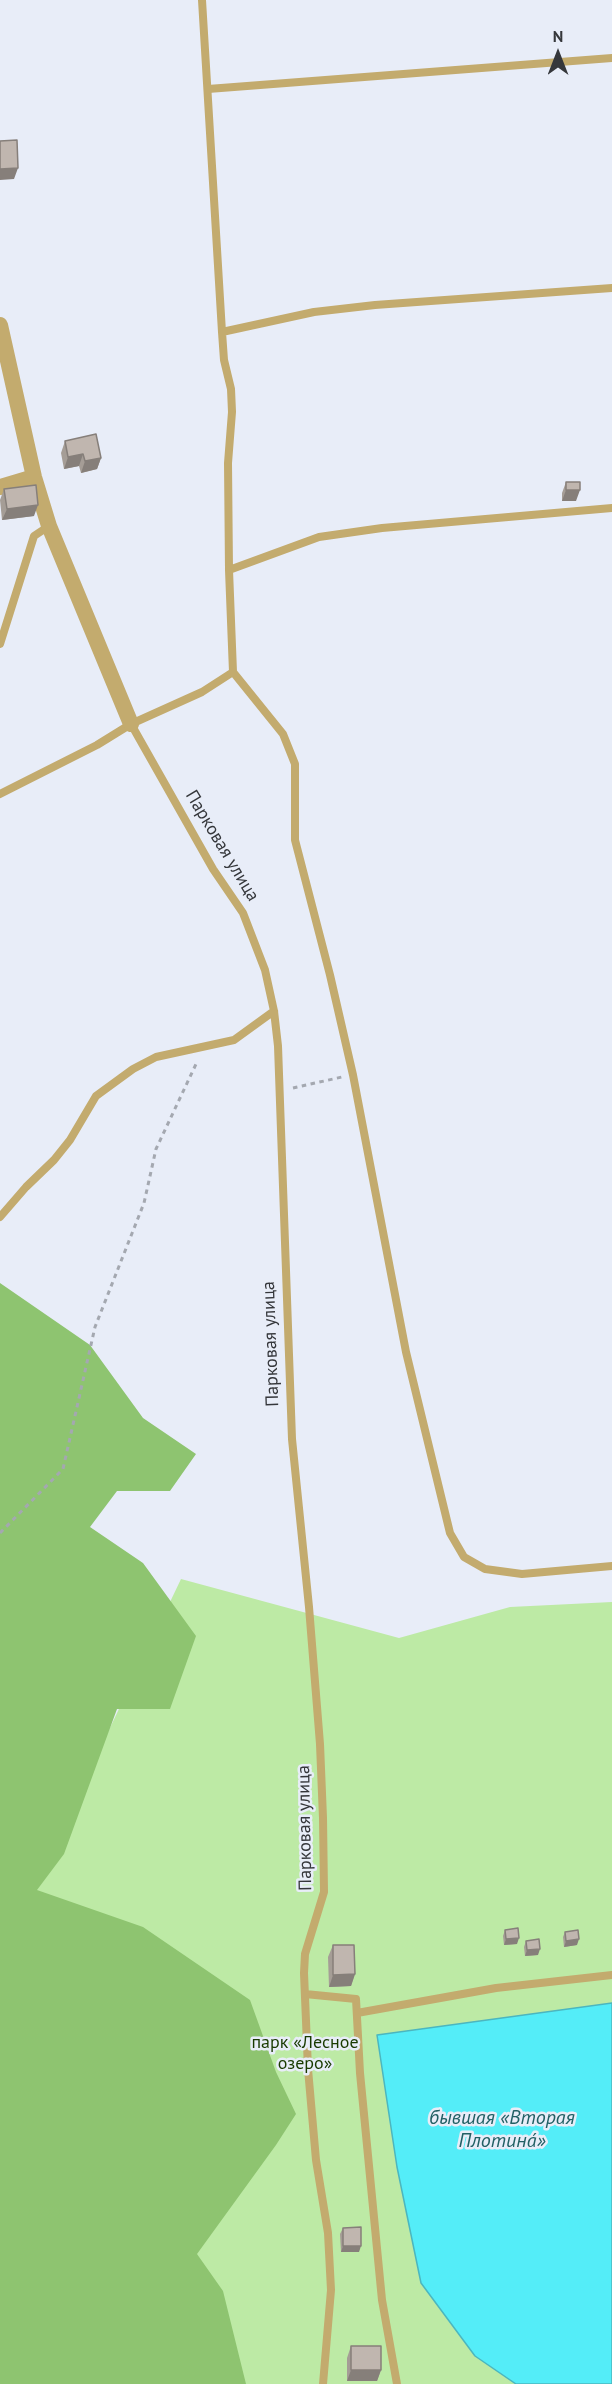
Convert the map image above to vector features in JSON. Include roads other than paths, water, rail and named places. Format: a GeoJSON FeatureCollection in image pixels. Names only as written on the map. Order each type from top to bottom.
{"type":"FeatureCollection","features":[{"type":"Feature","properties":{"kind":"street"},"geometry":{"type":"LineString","coordinates":[[0,325],[34,477],[49,526],[132,724]]}},
{"type":"Feature","properties":{"kind":"street"},"geometry":{"type":"LineString","coordinates":[[0,487],[34,477]]}},
{"type":"Feature","properties":{"kind":"lane"},"geometry":{"type":"LineString","coordinates":[[202,0],[224,360],[231,389],[232,412],[228,463],[233,672],[283,734],[295,764],[295,840],[330,975],[352,1075],[406,1352],[450,1533],[464,1557],[485,1569],[522,1574],[612,1566]]}},
{"type":"Feature","properties":{"kind":"lane"},"geometry":{"type":"LineString","coordinates":[[208,89],[612,58]]}},
{"type":"Feature","properties":{"kind":"lane"},"geometry":{"type":"LineString","coordinates":[[222,332],[303,314],[375,305],[612,288]]}},
{"type":"Feature","properties":{"kind":"lane"},"geometry":{"type":"LineString","coordinates":[[229,570],[319,537],[382,528],[612,508]]}},
{"type":"Feature","properties":{"kind":"lane"},"geometry":{"type":"LineString","coordinates":[[0,644],[34,536],[49,526]]}},
{"type":"Feature","properties":{"kind":"lane"},"geometry":{"type":"LineString","coordinates":[[0,794],[97,745],[132,724],[202,692],[233,672]]}},
{"type":"Feature","properties":{"kind":"lane","name":"Парковая улица"},"geometry":{"type":"LineString","coordinates":[[132,724],[213,869],[243,913],[265,970],[274,1011],[292,1438],[309,1607],[320,1744],[323,1818],[324,1892],[305,1954],[311,2103],[316,2160],[328,2233],[331,2290],[323,2384]]}},
{"type":"Feature","properties":{"kind":"lane"},"geometry":{"type":"LineString","coordinates":[[0,1217],[64,1147],[96,1096],[133,1069],[156,1057],[234,1040],[274,1011]]}},
{"type":"Feature","properties":{"kind":"lane"},"geometry":{"type":"LineString","coordinates":[[357,2013],[496,1988],[612,1975]]}},
{"type":"Feature","properties":{"kind":"lane"},"geometry":{"type":"LineString","coordinates":[[305,1994],[356,1999],[382,2300],[397,2384]]}},
{"type":"Feature","properties":{"kind":"water","name":"бывшая «Вторая Плотинá»"},"geometry":{"type":"Polygon","coordinates":[[[612,2003],[612,2384],[516,2384],[475,2356],[421,2283],[397,2167],[377,2035],[612,2003]]]}},
{"type":"Feature","properties":{"kind":"park label","name":"парк «Лесное озеро»"},"geometry":{"type":"Point","coordinates":[305,2053]}}]}
